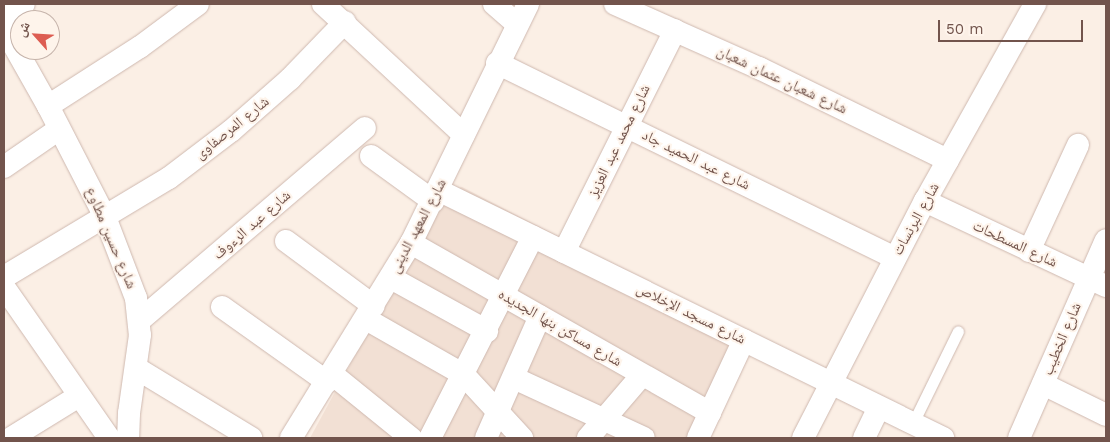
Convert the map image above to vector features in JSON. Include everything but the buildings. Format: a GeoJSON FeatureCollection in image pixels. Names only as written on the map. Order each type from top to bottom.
{"type":"FeatureCollection","features":[{"type":"Feature","properties":{"kind":"street"},"geometry":{"type":"LineString","coordinates":[[4,16],[24,4]]}},
{"type":"Feature","properties":{"kind":"street"},"geometry":{"type":"LineString","coordinates":[[48,106],[140,48],[198,4]]}},
{"type":"Feature","properties":{"kind":"street"},"geometry":{"type":"LineString","coordinates":[[323,4],[345,22],[464,135]]}},
{"type":"Feature","properties":{"kind":"street"},"geometry":{"type":"LineString","coordinates":[[494,4],[517,24]]}},
{"type":"Feature","properties":{"kind":"street","name":"شارع المعهد الدينى"},"geometry":{"type":"LineString","coordinates":[[291,438],[411,243],[436,196],[497,63],[528,4]]}},
{"type":"Feature","properties":{"kind":"street","name":"شارع شعبان عثمان شعبان"},"geometry":{"type":"LineString","coordinates":[[615,4],[675,30],[948,160]]}},
{"type":"Feature","properties":{"kind":"street","name":"شارع البرنسات"},"geometry":{"type":"LineString","coordinates":[[803,438],[924,202],[1035,4]]}},
{"type":"Feature","properties":{"kind":"street","name":"شارع المرصفاوى"},"geometry":{"type":"LineString","coordinates":[[4,277],[169,178],[231,130],[290,79],[345,22]]}},
{"type":"Feature","properties":{"kind":"street","name":"شارع محمد عبد العزيز"},"geometry":{"type":"LineString","coordinates":[[564,252],[675,30]]}},
{"type":"Feature","properties":{"kind":"street","name":"شارع حسين مطاوع"},"geometry":{"type":"LineString","coordinates":[[7,41],[48,106],[105,217],[136,298],[139,321],[128,438]]}},
{"type":"Feature","properties":{"kind":"street","name":"شارع عبد الحميد جاد"},"geometry":{"type":"LineString","coordinates":[[497,63],[627,125],[895,258]]}},
{"type":"Feature","properties":{"kind":"street"},"geometry":{"type":"LineString","coordinates":[[4,166],[59,128]]}},
{"type":"Feature","properties":{"kind":"street","name":"شارع عبد الرءوف"},"geometry":{"type":"LineString","coordinates":[[139,321],[365,128]]}},
{"type":"Feature","properties":{"kind":"street"},"geometry":{"type":"LineString","coordinates":[[1029,251],[1078,145]]}},
{"type":"Feature","properties":{"kind":"street","name":"شارع مسجد الإخلاص"},"geometry":{"type":"LineString","coordinates":[[371,156],[436,196],[533,237],[879,407],[925,432]]}},
{"type":"Feature","properties":{"kind":"street","name":"شارع المسطحات"},"geometry":{"type":"LineString","coordinates":[[924,202],[1097,282]]}},
{"type":"Feature","properties":{"kind":"street"},"geometry":{"type":"LineString","coordinates":[[430,438],[464,375],[533,237]]}},
{"type":"Feature","properties":{"kind":"street","name":"شارع الخطيب"},"geometry":{"type":"LineString","coordinates":[[1020,438],[1043,384],[1097,282],[1106,240]]}},
{"type":"Feature","properties":{"kind":"street"},"geometry":{"type":"LineString","coordinates":[[286,241],[370,312],[464,375],[522,438]]}},
{"type":"Feature","properties":{"kind":"street","name":"شارع مساكن بنها الجديده"},"geometry":{"type":"LineString","coordinates":[[411,243],[710,413]]}},
{"type":"Feature","properties":{"kind":"street"},"geometry":{"type":"LineString","coordinates":[[391,278],[487,330]]}},
{"type":"Feature","properties":{"kind":"street"},"geometry":{"type":"LineString","coordinates":[[4,287],[109,438]]}},
{"type":"Feature","properties":{"kind":"street"},"geometry":{"type":"LineString","coordinates":[[222,307],[329,378],[411,438]]}},
{"type":"Feature","properties":{"kind":"street"},"geometry":{"type":"LineString","coordinates":[[486,438],[540,316]]}},
{"type":"Feature","properties":{"kind":"street"},"geometry":{"type":"LineString","coordinates":[[698,438],[744,340]]}},
{"type":"Feature","properties":{"kind":"street"},"geometry":{"type":"LineString","coordinates":[[136,368],[251,438]]}},
{"type":"Feature","properties":{"kind":"street"},"geometry":{"type":"LineString","coordinates":[[588,438],[642,375]]}},
{"type":"Feature","properties":{"kind":"street"},"geometry":{"type":"LineString","coordinates":[[514,378],[644,438]]}},
{"type":"Feature","properties":{"kind":"street"},"geometry":{"type":"LineString","coordinates":[[1043,384],[1106,415]]}},
{"type":"Feature","properties":{"kind":"street"},"geometry":{"type":"LineString","coordinates":[[11,438],[78,396]]}},
{"type":"Feature","properties":{"kind":"street"},"geometry":{"type":"LineString","coordinates":[[864,438],[879,407]]}},
{"type":"Feature","properties":{"kind":"street"},"geometry":{"type":"LineString","coordinates":[[4,434],[6,438]]}},
{"type":"Feature","properties":{"kind":"lane"},"geometry":{"type":"LineString","coordinates":[[925,432],[958,331]]}},
{"type":"Feature","properties":{"kind":"shaded area"},"geometry":{"type":"Polygon","coordinates":[[[462,187],[746,333],[709,438],[310,438],[439,201],[453,189],[462,187]]]}}]}
